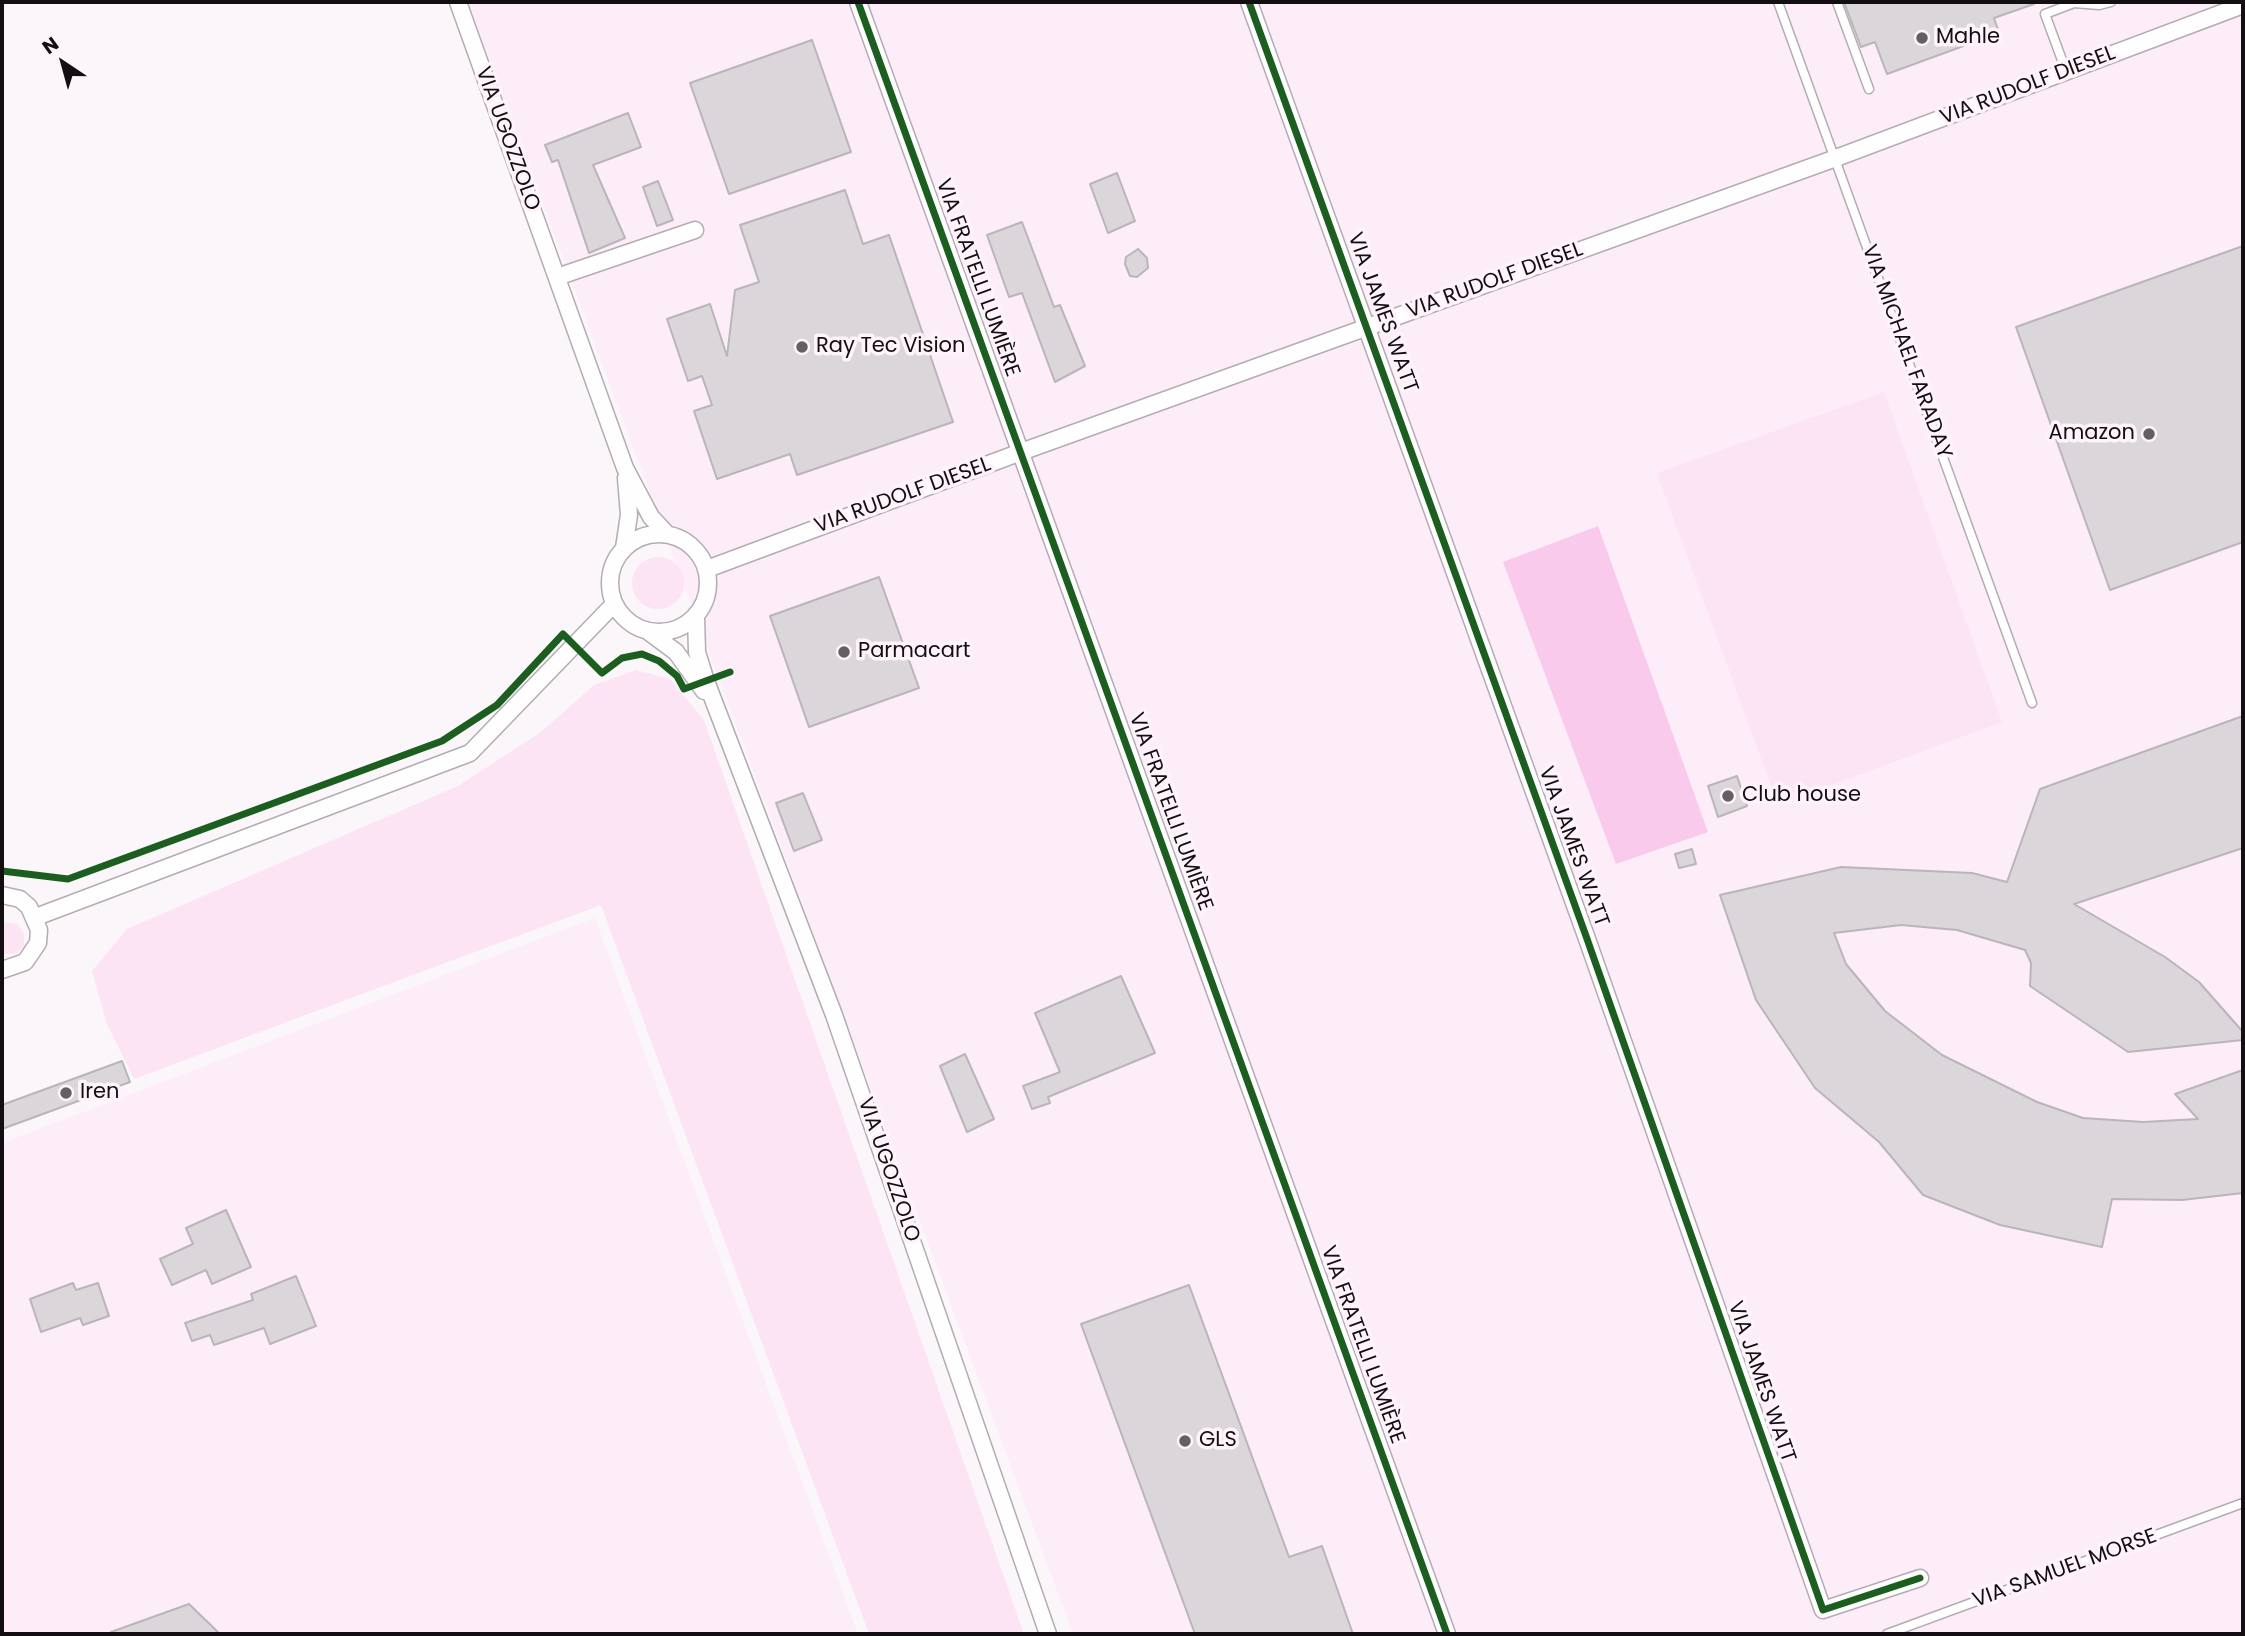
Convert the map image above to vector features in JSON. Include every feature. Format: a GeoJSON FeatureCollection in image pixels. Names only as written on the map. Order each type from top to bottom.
{"type":"FeatureCollection","features":[{"type":"Feature","properties":{"kind":"street","name":"VIA UGOZZOLO"},"geometry":{"type":"LineString","coordinates":[[458,2],[625,468],[651,517],[667,534]]}},
{"type":"Feature","properties":{"kind":"street","name":"VIA FRATELLI LUMIÈRE"},"geometry":{"type":"LineString","coordinates":[[858,2],[1447,1634]]}},
{"type":"Feature","properties":{"kind":"street","name":"VIA JAMES WATT"},"geometry":{"type":"LineString","coordinates":[[1249,2],[1368,326],[1823,1610],[1920,1577]]}},
{"type":"Feature","properties":{"kind":"street","name":"VIA RUDOLF DIESEL"},"geometry":{"type":"LineString","coordinates":[[707,569],[1021,452],[1836,158],[2243,5]]}},
{"type":"Feature","properties":{"kind":"street"},"geometry":{"type":"LineString","coordinates":[[556,277],[695,230]]}},
{"type":"Feature","properties":{"kind":"street","name":"VIA UGOZZOLO"},"geometry":{"type":"LineString","coordinates":[[624,548],[629,515],[625,468]]}},
{"type":"Feature","properties":{"kind":"street"},"geometry":{"type":"LineString","coordinates":[[651,534],[667,534],[692,546],[707,569],[707,594],[696,617],[674,630],[649,632],[635,627],[614,604],[610,575],[615,560],[624,548],[636,539],[651,534]]}},
{"type":"Feature","properties":{"kind":"street"},"geometry":{"type":"LineString","coordinates":[[36,917],[470,753],[614,604]]}},
{"type":"Feature","properties":{"kind":"street","name":"VIA UGOZZOLO"},"geometry":{"type":"LineString","coordinates":[[696,617],[697,652],[716,710],[834,1015],[1048,1634]]}},
{"type":"Feature","properties":{"kind":"street","name":"VIA UGOZZOLO"},"geometry":{"type":"LineString","coordinates":[[649,632],[676,652],[716,710]]}},
{"type":"Feature","properties":{"kind":"street"},"geometry":{"type":"LineString","coordinates":[[2,895],[20,899],[36,917],[38,943],[25,962],[2,970]]}},
{"type":"Feature","properties":{"kind":"lane","name":"VIA MICHAEL FARADAY"},"geometry":{"type":"LineString","coordinates":[[1778,2],[2032,703]]}},
{"type":"Feature","properties":{"kind":"lane"},"geometry":{"type":"LineString","coordinates":[[1837,2],[1869,89]]}},
{"type":"Feature","properties":{"kind":"lane"},"geometry":{"type":"LineString","coordinates":[[2066,71],[2045,14],[2074,3],[2099,5],[2111,2]]}},
{"type":"Feature","properties":{"kind":"lane","name":"VIA SAMUEL MORSE"},"geometry":{"type":"LineString","coordinates":[[1887,1634],[2243,1503]]}},
{"type":"Feature","properties":{"kind":"shaded area"},"geometry":{"type":"Polygon","coordinates":[[[468,2],[2243,2],[2243,1634],[1073,1634],[468,2]]]}},
{"type":"Feature","properties":{"kind":"shaded area"},"geometry":{"type":"Polygon","coordinates":[[[1884,392],[2002,722],[1778,805],[1657,473],[1884,392]]]}},
{"type":"Feature","properties":{"kind":"shaded area"},"geometry":{"type":"Polygon","coordinates":[[[1598,526],[1708,832],[1616,864],[1503,562],[1598,526]]]}},
{"type":"Feature","properties":{"kind":"shaded area"},"geometry":{"type":"Polygon","coordinates":[[[658,557],[668,559],[676,565],[682,573],[682,593],[676,601],[668,607],[658,609],[648,607],[640,601],[634,593],[632,583],[634,573],[640,565],[648,559],[658,557]]]}},
{"type":"Feature","properties":{"kind":"shaded area"},"geometry":{"type":"Polygon","coordinates":[[[636,670],[670,679],[704,720],[1024,1634],[869,1634],[601,905],[134,1079],[107,1024],[92,971],[127,929],[458,786],[541,732],[594,685],[636,670]]]}},
{"type":"Feature","properties":{"kind":"shaded area"},"geometry":{"type":"Polygon","coordinates":[[[595,918],[858,1634],[2,1634],[2,1143],[595,918]]]}},
{"type":"Feature","properties":{"kind":"shaded area"},"geometry":{"type":"Polygon","coordinates":[[[2,922],[18,924],[24,934],[24,946],[16,954],[2,954],[2,922]]]}},
{"type":"Feature","properties":{"kind":"building","name":"Mahle"},"geometry":{"type":"Polygon","coordinates":[[[1844,2],[2034,4],[1994,18],[1999,33],[1887,74],[1875,42],[1861,47],[1844,2]]]}},
{"type":"Feature","properties":{"kind":"building"},"geometry":{"type":"Polygon","coordinates":[[[812,40],[851,152],[729,194],[690,83],[812,40]]]}},
{"type":"Feature","properties":{"kind":"building"},"geometry":{"type":"Polygon","coordinates":[[[628,113],[641,147],[593,165],[625,238],[589,253],[558,160],[552,162],[545,145],[628,113]]]}},
{"type":"Feature","properties":{"kind":"building"},"geometry":{"type":"Polygon","coordinates":[[[1117,173],[1135,221],[1108,233],[1090,184],[1117,173]]]}},
{"type":"Feature","properties":{"kind":"building"},"geometry":{"type":"Polygon","coordinates":[[[658,181],[673,220],[657,226],[643,187],[658,181]]]}},
{"type":"Feature","properties":{"kind":"building","name":"Ray Tec Vision"},"geometry":{"type":"Polygon","coordinates":[[[845,190],[863,244],[889,235],[953,422],[797,475],[790,454],[717,479],[694,411],[712,405],[702,376],[688,381],[667,319],[710,304],[727,356],[735,290],[759,282],[740,225],[845,190]]]}},
{"type":"Feature","properties":{"kind":"building"},"geometry":{"type":"Polygon","coordinates":[[[1022,222],[1054,307],[1060,305],[1085,366],[1055,382],[1022,293],[1009,297],[987,235],[1022,222]]]}},
{"type":"Feature","properties":{"kind":"building","name":"Amazon"},"geometry":{"type":"Polygon","coordinates":[[[2243,246],[2243,542],[2110,590],[2016,327],[2243,246]]]}},
{"type":"Feature","properties":{"kind":"building"},"geometry":{"type":"Polygon","coordinates":[[[1138,249],[1147,258],[1148,268],[1137,277],[1130,276],[1125,264],[1126,257],[1138,249]]]}},
{"type":"Feature","properties":{"kind":"building","name":"Parmacart"},"geometry":{"type":"Polygon","coordinates":[[[879,577],[919,688],[809,727],[770,616],[879,577]]]}},
{"type":"Feature","properties":{"kind":"building"},"geometry":{"type":"Polygon","coordinates":[[[2243,716],[2243,848],[2074,904],[2165,957],[2199,982],[2243,1032],[2243,1040],[2128,1052],[2030,986],[2031,963],[2025,950],[1957,930],[1901,925],[1834,933],[1846,964],[1885,1011],[1942,1055],[2037,1102],[2083,1118],[2143,1122],[2198,1119],[2175,1094],[2243,1070],[2243,1193],[2182,1200],[2112,1199],[2102,1247],[2000,1225],[1923,1195],[1879,1142],[1815,1088],[1756,1000],[1720,895],[1841,867],[1972,873],[2007,882],[2040,789],[2243,716]]]}},
{"type":"Feature","properties":{"kind":"building","name":"Club house"},"geometry":{"type":"Polygon","coordinates":[[[1737,776],[1747,806],[1718,817],[1708,786],[1737,776]]]}},
{"type":"Feature","properties":{"kind":"building"},"geometry":{"type":"Polygon","coordinates":[[[803,793],[822,840],[794,851],[776,803],[803,793]]]}},
{"type":"Feature","properties":{"kind":"building"},"geometry":{"type":"Polygon","coordinates":[[[1692,849],[1696,864],[1679,868],[1675,854],[1692,849]]]}},
{"type":"Feature","properties":{"kind":"building"},"geometry":{"type":"Polygon","coordinates":[[[1121,976],[1155,1053],[1048,1097],[1050,1103],[1032,1109],[1023,1086],[1060,1072],[1035,1013],[1121,976]]]}},
{"type":"Feature","properties":{"kind":"building"},"geometry":{"type":"Polygon","coordinates":[[[965,1054],[994,1119],[967,1132],[940,1066],[965,1054]]]}},
{"type":"Feature","properties":{"kind":"building","name":"Iren"},"geometry":{"type":"Polygon","coordinates":[[[122,1061],[130,1082],[2,1129],[2,1105],[122,1061]]]}},
{"type":"Feature","properties":{"kind":"building"},"geometry":{"type":"Polygon","coordinates":[[[226,1210],[251,1267],[212,1284],[206,1270],[172,1285],[160,1259],[193,1244],[186,1228],[226,1210]]]}},
{"type":"Feature","properties":{"kind":"building"},"geometry":{"type":"Polygon","coordinates":[[[296,1276],[316,1326],[270,1344],[264,1328],[214,1345],[210,1335],[192,1341],[185,1323],[253,1300],[251,1294],[296,1276]]]}},
{"type":"Feature","properties":{"kind":"building"},"geometry":{"type":"Polygon","coordinates":[[[73,1283],[76,1290],[98,1283],[109,1316],[83,1325],[80,1318],[41,1332],[30,1299],[73,1283]]]}},
{"type":"Feature","properties":{"kind":"building","name":"GLS"},"geometry":{"type":"Polygon","coordinates":[[[1189,1285],[1289,1557],[1322,1546],[1353,1634],[1195,1634],[1081,1324],[1189,1285]]]}},
{"type":"Feature","properties":{"kind":"building"},"geometry":{"type":"Polygon","coordinates":[[[189,1604],[220,1634],[111,1634],[111,1632],[189,1604]]]}},
{"type":"Feature","properties":{"kind":"cycle path"},"geometry":{"type":"LineString","coordinates":[[858,2],[1447,1634]]}},
{"type":"Feature","properties":{"kind":"cycle path"},"geometry":{"type":"LineString","coordinates":[[1249,2],[1586,936],[1823,1610],[1920,1578]]}},
{"type":"Feature","properties":{"kind":"cycle path"},"geometry":{"type":"LineString","coordinates":[[2,871],[68,879],[442,741],[497,705],[563,634],[602,673],[622,658],[642,654],[659,661],[677,676],[684,689],[730,672]]}},
{"type":"Feature","properties":{"kind":"place","name":"Mahle"},"geometry":{"type":"Point","coordinates":[1922,38]}},
{"type":"Feature","properties":{"kind":"place","name":"Ray Tec Vision"},"geometry":{"type":"Point","coordinates":[802,347]}},
{"type":"Feature","properties":{"kind":"place","name":"Amazon"},"geometry":{"type":"Point","coordinates":[2149,434]}},
{"type":"Feature","properties":{"kind":"place","name":"Parmacart"},"geometry":{"type":"Point","coordinates":[844,652]}},
{"type":"Feature","properties":{"kind":"place","name":"Club house"},"geometry":{"type":"Point","coordinates":[1728,796]}},
{"type":"Feature","properties":{"kind":"place","name":"Iren"},"geometry":{"type":"Point","coordinates":[66,1093]}},
{"type":"Feature","properties":{"kind":"place","name":"GLS"},"geometry":{"type":"Point","coordinates":[1185,1441]}}]}
